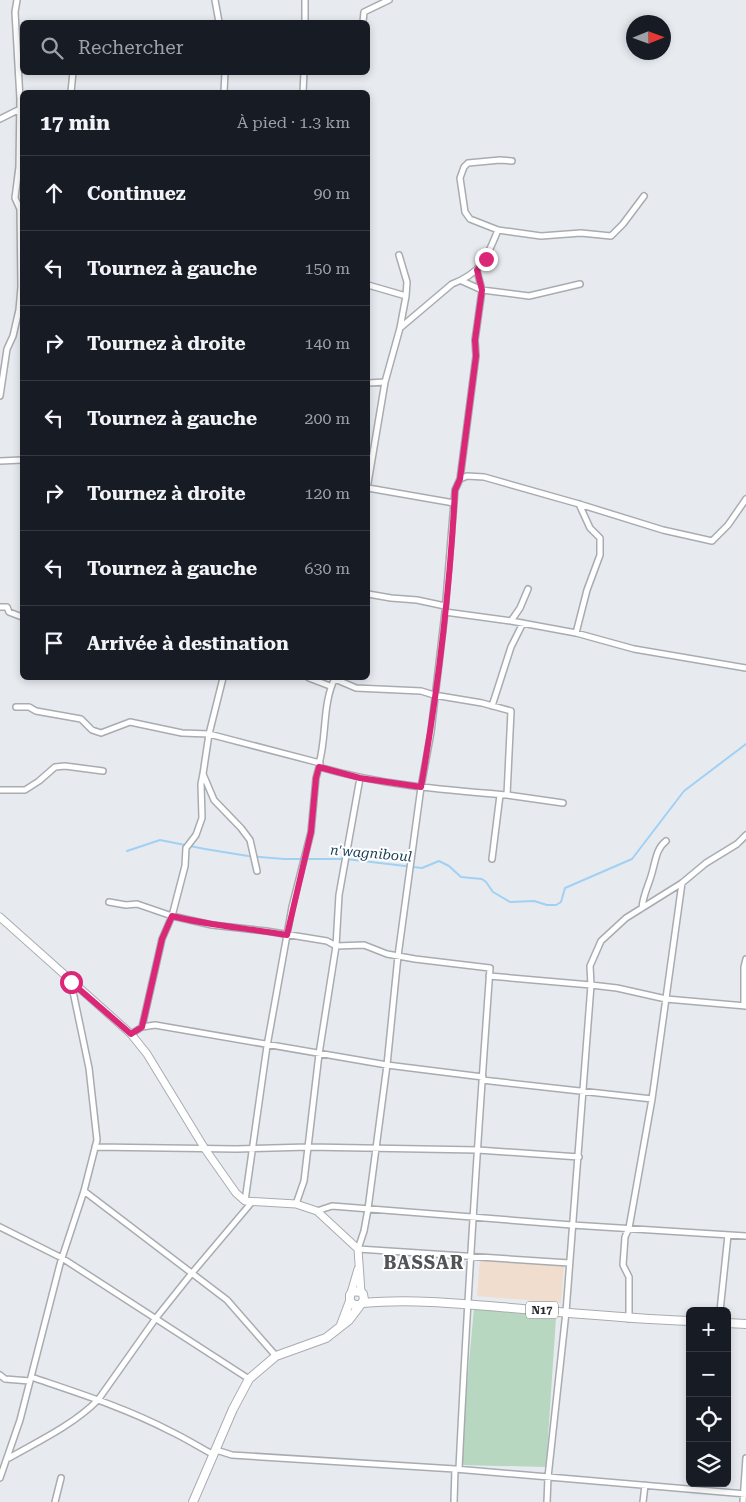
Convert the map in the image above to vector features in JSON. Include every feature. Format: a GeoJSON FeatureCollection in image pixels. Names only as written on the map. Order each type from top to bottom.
{"type":"FeatureCollection","features":[{"type":"Feature","properties":{"kind":"main road"},"geometry":{"type":"LineString","coordinates":[[193,1502],[233,1409],[249,1379],[276,1356],[326,1338],[352,1317],[364,1300],[362,1293],[356,1290],[351,1297],[346,1316],[340,1326]]}},
{"type":"Feature","properties":{"kind":"main road","name":"N17"},"geometry":{"type":"LineString","coordinates":[[362,1293],[393,1300],[467,1304],[629,1319],[686,1321]]}},
{"type":"Feature","properties":{"kind":"main road"},"geometry":{"type":"LineString","coordinates":[[351,1297],[354,1305],[362,1304]]}},
{"type":"Feature","properties":{"kind":"main road","name":"N17"},"geometry":{"type":"LineString","coordinates":[[362,1304],[393,1300]]}},
{"type":"Feature","properties":{"kind":"main road"},"geometry":{"type":"LineString","coordinates":[[731,1323],[746,1324]]}},
{"type":"Feature","properties":{"kind":"street"},"geometry":{"type":"LineString","coordinates":[[0,119],[20,108],[20,79],[15,12],[17,0]]}},
{"type":"Feature","properties":{"kind":"street"},"geometry":{"type":"LineString","coordinates":[[215,0],[219,20]]}},
{"type":"Feature","properties":{"kind":"street"},"geometry":{"type":"LineString","coordinates":[[305,0],[305,20]]}},
{"type":"Feature","properties":{"kind":"street"},"geometry":{"type":"LineString","coordinates":[[363,20],[364,12],[390,0]]}},
{"type":"Feature","properties":{"kind":"street"},"geometry":{"type":"LineString","coordinates":[[71,90],[73,75]]}},
{"type":"Feature","properties":{"kind":"street"},"geometry":{"type":"LineString","coordinates":[[224,90],[225,75]]}},
{"type":"Feature","properties":{"kind":"street"},"geometry":{"type":"LineString","coordinates":[[303,90],[304,75]]}},
{"type":"Feature","properties":{"kind":"street"},"geometry":{"type":"LineString","coordinates":[[20,142],[15,198],[20,208]]}},
{"type":"Feature","properties":{"kind":"street"},"geometry":{"type":"LineString","coordinates":[[512,161],[500,160],[468,163],[464,166],[460,178],[465,212],[470,219],[498,230],[541,236],[581,233],[611,236],[623,224],[644,196]]}},
{"type":"Feature","properties":{"kind":"street"},"geometry":{"type":"LineString","coordinates":[[400,328],[452,284],[462,281],[477,270],[486,259],[498,230]]}},
{"type":"Feature","properties":{"kind":"street"},"geometry":{"type":"LineString","coordinates":[[370,470],[385,382],[400,328],[406,296],[407,282],[399,255]]}},
{"type":"Feature","properties":{"kind":"street"},"geometry":{"type":"LineString","coordinates":[[362,1293],[358,1249],[368,1209],[387,1065],[398,956],[430,732],[445,609],[455,490],[460,479],[476,356],[475,340],[482,290],[477,270]]}},
{"type":"Feature","properties":{"kind":"street"},"geometry":{"type":"LineString","coordinates":[[462,281],[482,290],[530,296],[580,284]]}},
{"type":"Feature","properties":{"kind":"street"},"geometry":{"type":"LineString","coordinates":[[370,286],[406,296]]}},
{"type":"Feature","properties":{"kind":"street"},"geometry":{"type":"LineString","coordinates":[[0,396],[6,349],[13,336],[20,298]]}},
{"type":"Feature","properties":{"kind":"street"},"geometry":{"type":"LineString","coordinates":[[370,383],[385,382]]}},
{"type":"Feature","properties":{"kind":"street"},"geometry":{"type":"LineString","coordinates":[[370,440],[375,439]]}},
{"type":"Feature","properties":{"kind":"street"},"geometry":{"type":"LineString","coordinates":[[0,461],[20,460]]}},
{"type":"Feature","properties":{"kind":"street"},"geometry":{"type":"LineString","coordinates":[[460,479],[466,476],[484,477],[663,530],[712,541],[728,525],[746,499]]}},
{"type":"Feature","properties":{"kind":"street"},"geometry":{"type":"LineString","coordinates":[[370,488],[454,503]]}},
{"type":"Feature","properties":{"kind":"street"},"geometry":{"type":"LineString","coordinates":[[576,632],[587,590],[600,555],[600,538],[590,528],[579,504]]}},
{"type":"Feature","properties":{"kind":"street"},"geometry":{"type":"LineString","coordinates":[[511,621],[520,608],[528,589]]}},
{"type":"Feature","properties":{"kind":"street"},"geometry":{"type":"LineString","coordinates":[[370,594],[417,600],[445,609],[576,632],[634,649],[746,668]]}},
{"type":"Feature","properties":{"kind":"street"},"geometry":{"type":"LineString","coordinates":[[0,607],[7,607],[9,612],[20,616]]}},
{"type":"Feature","properties":{"kind":"street"},"geometry":{"type":"LineString","coordinates":[[492,706],[511,647],[523,624]]}},
{"type":"Feature","properties":{"kind":"street"},"geometry":{"type":"LineString","coordinates":[[142,1027],[162,939],[172,916],[184,866],[186,848],[196,836],[202,818],[202,774],[209,734],[222,680]]}},
{"type":"Feature","properties":{"kind":"street"},"geometry":{"type":"LineString","coordinates":[[314,680],[330,686]]}},
{"type":"Feature","properties":{"kind":"street"},"geometry":{"type":"LineString","coordinates":[[8,1458],[54,1432],[86,1411],[98,1400],[156,1318],[249,1202],[252,1149],[267,1046],[287,935],[311,832],[316,778],[323,751],[324,727],[330,686],[334,680]]}},
{"type":"Feature","properties":{"kind":"street"},"geometry":{"type":"LineString","coordinates":[[339,680],[356,688],[421,690],[434,695],[511,711],[507,795]]}},
{"type":"Feature","properties":{"kind":"street"},"geometry":{"type":"LineString","coordinates":[[16,707],[81,718],[92,730],[102,733],[130,722],[182,733],[209,734],[360,778],[563,803]]}},
{"type":"Feature","properties":{"kind":"street"},"geometry":{"type":"LineString","coordinates":[[0,790],[25,790],[54,767],[65,766],[103,771]]}},
{"type":"Feature","properties":{"kind":"street"},"geometry":{"type":"LineString","coordinates":[[202,774],[214,800],[250,840],[257,871]]}},
{"type":"Feature","properties":{"kind":"street"},"geometry":{"type":"LineString","coordinates":[[296,1204],[304,1181],[319,1054],[336,946],[339,895],[360,778]]}},
{"type":"Feature","properties":{"kind":"street"},"geometry":{"type":"LineString","coordinates":[[492,859],[500,795]]}},
{"type":"Feature","properties":{"kind":"street"},"geometry":{"type":"LineString","coordinates":[[547,1502],[579,1157],[590,966],[600,941],[626,918],[682,883],[706,863],[737,844],[746,835]]}},
{"type":"Feature","properties":{"kind":"street"},"geometry":{"type":"LineString","coordinates":[[642,908],[645,891],[654,868],[654,860],[659,849],[666,841]]}},
{"type":"Feature","properties":{"kind":"street"},"geometry":{"type":"LineString","coordinates":[[629,1319],[629,1277],[623,1265],[625,1238],[629,1228],[652,1099],[682,883]]}},
{"type":"Feature","properties":{"kind":"street"},"geometry":{"type":"LineString","coordinates":[[109,902],[126,905],[137,904],[172,916],[212,926],[266,931],[327,941],[336,946],[364,945],[387,954],[490,968],[454,1502]]}},
{"type":"Feature","properties":{"kind":"street"},"geometry":{"type":"LineString","coordinates":[[0,917],[131,1034],[146,1054],[205,1149],[236,1193],[249,1202],[296,1204],[317,1211],[358,1249],[568,1263]]}},
{"type":"Feature","properties":{"kind":"street"},"geometry":{"type":"LineString","coordinates":[[489,976],[617,988],[666,999],[745,1006],[744,967],[746,959]]}},
{"type":"Feature","properties":{"kind":"street"},"geometry":{"type":"LineString","coordinates":[[1,1475],[20,1420],[62,1258],[84,1190],[96,1140],[89,1068],[71,982]]}},
{"type":"Feature","properties":{"kind":"street"},"geometry":{"type":"LineString","coordinates":[[131,1034],[142,1027],[155,1025],[267,1046],[387,1065],[583,1092],[652,1099]]}},
{"type":"Feature","properties":{"kind":"street"},"geometry":{"type":"LineString","coordinates":[[95,1146],[205,1149],[308,1147],[478,1150],[579,1157]]}},
{"type":"Feature","properties":{"kind":"street"},"geometry":{"type":"LineString","coordinates":[[84,1190],[227,1300],[276,1356]]}},
{"type":"Feature","properties":{"kind":"street"},"geometry":{"type":"LineString","coordinates":[[317,1211],[332,1206],[474,1218],[746,1236]]}},
{"type":"Feature","properties":{"kind":"street"},"geometry":{"type":"LineString","coordinates":[[0,1227],[62,1258],[249,1379]]}},
{"type":"Feature","properties":{"kind":"street"},"geometry":{"type":"LineString","coordinates":[[720,1307],[728,1235]]}},
{"type":"Feature","properties":{"kind":"street"},"geometry":{"type":"LineString","coordinates":[[351,1297],[359,1264]]}},
{"type":"Feature","properties":{"kind":"street"},"geometry":{"type":"LineString","coordinates":[[0,1374],[5,1378],[31,1379],[98,1400],[171,1431],[191,1444],[215,1452],[232,1455],[457,1469],[744,1493]]}},
{"type":"Feature","properties":{"kind":"street"},"geometry":{"type":"LineString","coordinates":[[743,1502],[746,1458]]}},
{"type":"Feature","properties":{"kind":"street"},"geometry":{"type":"LineString","coordinates":[[55,1502],[61,1478]]}},
{"type":"Feature","properties":{"kind":"street"},"geometry":{"type":"LineString","coordinates":[[644,1502],[646,1485]]}},
{"type":"Feature","properties":{"kind":"shaded area"},"geometry":{"type":"Polygon","coordinates":[[[480,1260],[564,1266],[561,1303],[477,1296],[480,1260]]]}},
{"type":"Feature","properties":{"kind":"green space"},"geometry":{"type":"Polygon","coordinates":[[[474,1308],[556,1318],[546,1467],[461,1465],[474,1308]]]}},
{"type":"Feature","properties":{"kind":"waterway","name":"n'wagniboul"},"geometry":{"type":"LineString","coordinates":[[127,851],[160,840],[248,856],[284,859],[346,859],[422,868],[439,861],[449,866],[461,877],[482,879],[493,892],[510,902],[534,901],[547,905],[556,905],[561,902],[565,888],[632,859],[684,791],[746,744]]}},
{"type":"Feature","properties":{"kind":"district","name":"BASSAR"},"geometry":{"type":"Point","coordinates":[424,1263]}},
{"type":"Feature","properties":{"kind":"route"},"geometry":{"type":"LineString","coordinates":[[71,982],[131,1034],[142,1027],[162,939],[172,916],[212,926],[287,935],[311,832],[316,778],[319,767],[349,776],[384,783],[421,787],[445,612],[455,490],[460,479],[476,356],[475,340],[482,290],[477,270],[486,259]]}}]}
